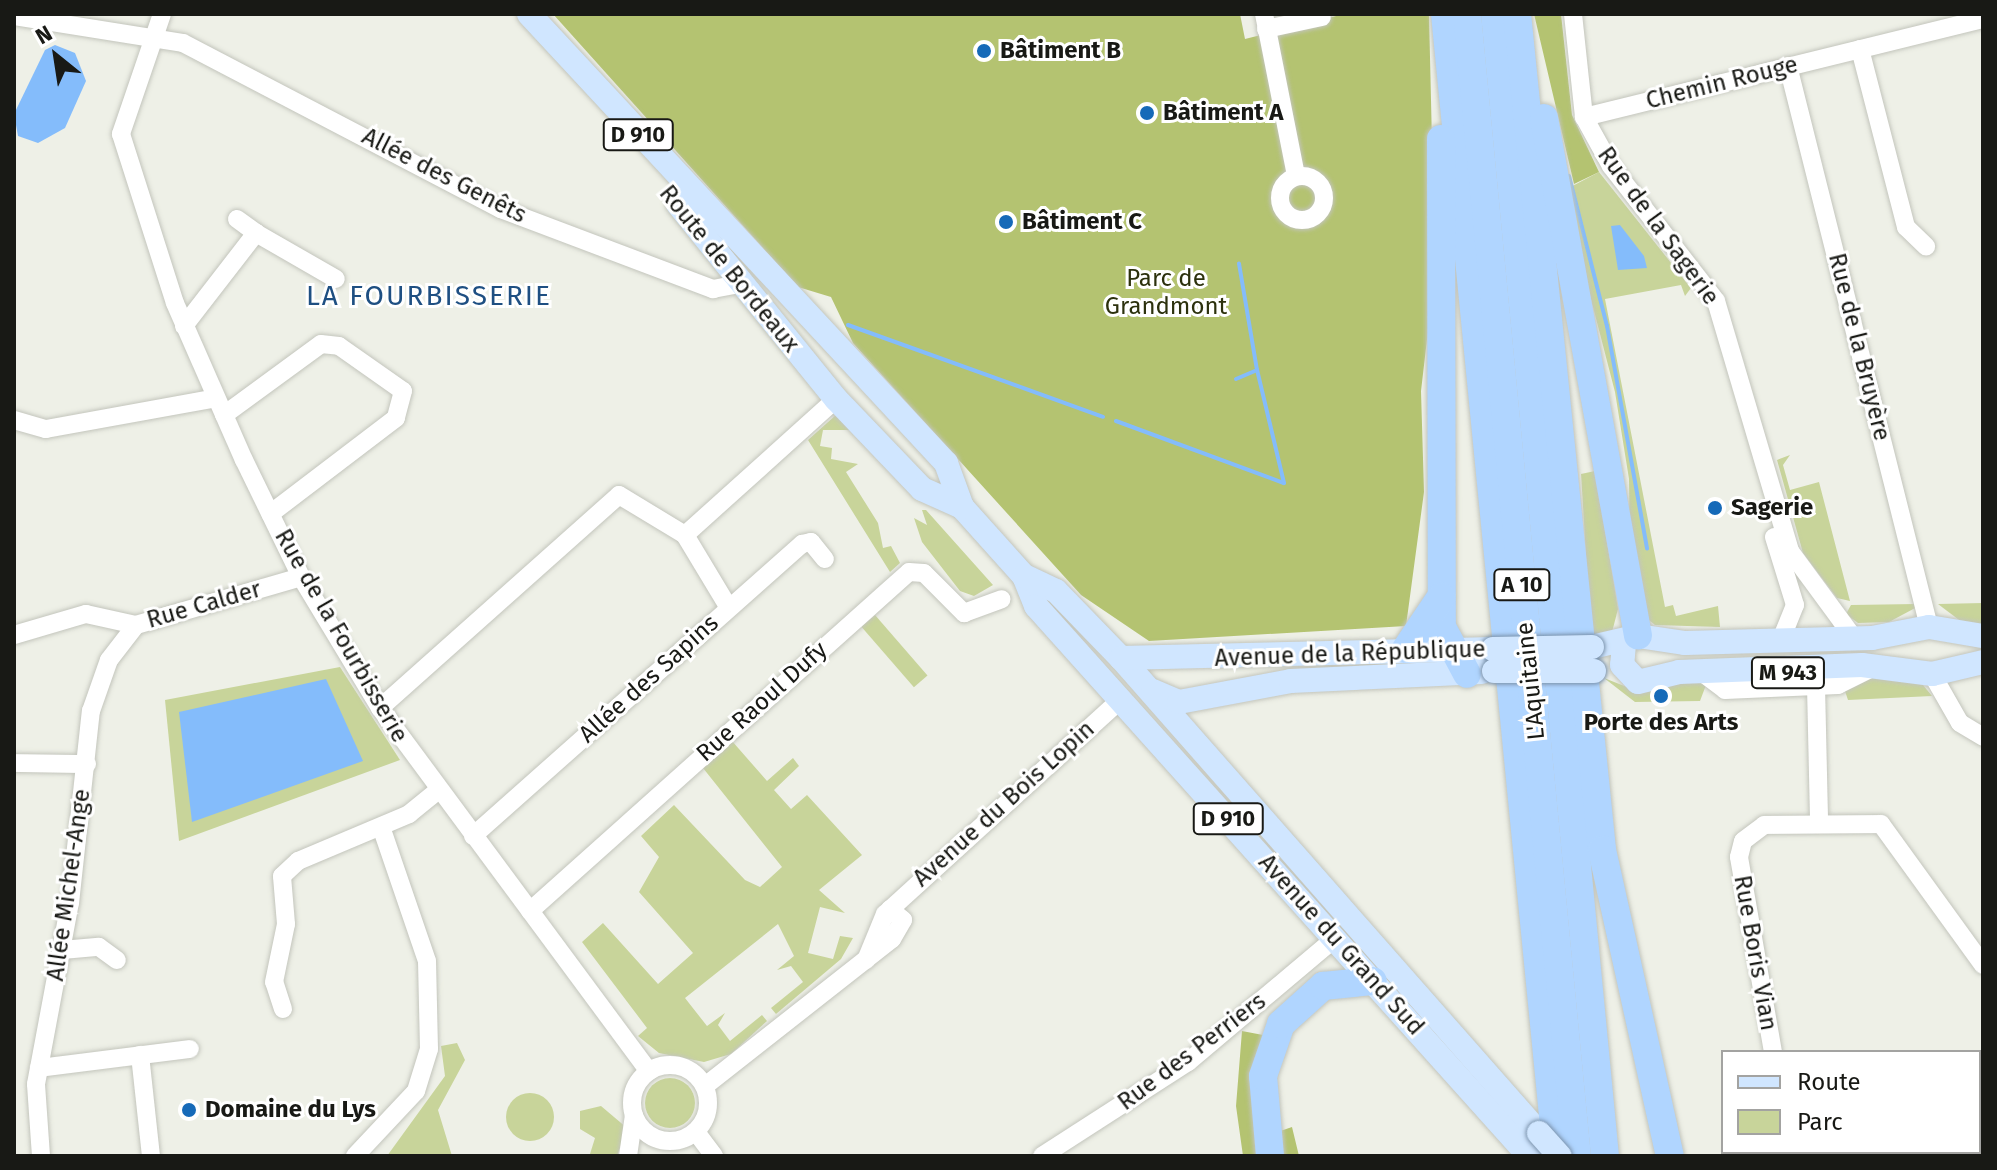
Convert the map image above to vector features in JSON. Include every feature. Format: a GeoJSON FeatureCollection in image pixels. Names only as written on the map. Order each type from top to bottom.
{"type":"FeatureCollection","features":[{"type":"Feature","properties":{"kind":"highway"},"geometry":{"type":"LineString","coordinates":[[1444,14],[1441,597],[1449,649],[1485,665]]}},
{"type":"Feature","properties":{"kind":"highway"},"geometry":{"type":"LineString","coordinates":[[1444,14],[1558,1156]]}},
{"type":"Feature","properties":{"kind":"highway","name":"L'Aquitaine"},"geometry":{"type":"LineString","coordinates":[[1467,14],[1577,1156]]}},
{"type":"Feature","properties":{"kind":"highway","name":"L'Aquitaine"},"geometry":{"type":"LineString","coordinates":[[1495,14],[1605,1156]]}},
{"type":"Feature","properties":{"kind":"highway"},"geometry":{"type":"LineString","coordinates":[[1517,14],[1602,850],[1670,1156]]}},
{"type":"Feature","properties":{"kind":"highway"},"geometry":{"type":"LineString","coordinates":[[1528,14],[1631,640]]}},
{"type":"Feature","properties":{"kind":"highway"},"geometry":{"type":"LineString","coordinates":[[1406,649],[1441,597]]}},
{"type":"Feature","properties":{"kind":"highway"},"geometry":{"type":"LineString","coordinates":[[1270,1156],[1263,1076],[1281,1024],[1323,986],[1373,981]]}},
{"type":"Feature","properties":{"kind":"main road","name":"Route de Bordeaux"},"geometry":{"type":"LineString","coordinates":[[509,14],[743,283],[836,399],[922,489],[962,507]]}},
{"type":"Feature","properties":{"kind":"main road","name":"Route de Bordeaux"},"geometry":{"type":"LineString","coordinates":[[529,14],[946,463],[962,507],[1024,576]]}},
{"type":"Feature","properties":{"kind":"main road","name":"D 910"},"geometry":{"type":"LineString","coordinates":[[1024,576],[1056,591],[1121,658],[1196,748]]}},
{"type":"Feature","properties":{"kind":"main road","name":"D 910"},"geometry":{"type":"LineString","coordinates":[[1024,576],[1036,606],[1119,701]]}},
{"type":"Feature","properties":{"kind":"main road","name":"Avenue de la République"},"geometry":{"type":"LineString","coordinates":[[1144,685],[1168,701],[1324,677],[1593,659],[1631,640],[1685,643],[1783,635],[1854,638],[1939,630],[1983,636]]}},
{"type":"Feature","properties":{"kind":"main road"},"geometry":{"type":"LineString","coordinates":[[1939,630],[1941,669]]}},
{"type":"Feature","properties":{"kind":"main road"},"geometry":{"type":"LineString","coordinates":[[1625,673],[1631,640]]}},
{"type":"Feature","properties":{"kind":"main road","name":"Avenue de la République"},"geometry":{"type":"LineString","coordinates":[[1121,658],[1449,649]]}},
{"type":"Feature","properties":{"kind":"main road"},"geometry":{"type":"LineString","coordinates":[[1119,701],[1144,685],[1171,659]]}},
{"type":"Feature","properties":{"kind":"main road","name":"Avenue de la République"},"geometry":{"type":"LineString","coordinates":[[1593,659],[1638,682],[1700,671],[1878,665],[1941,669],[1983,662]]}},
{"type":"Feature","properties":{"kind":"main road","name":"Avenue de la République"},"geometry":{"type":"LineString","coordinates":[[1196,748],[1192,721],[1206,696]]}},
{"type":"Feature","properties":{"kind":"main road","name":"Avenue du Grand Sud"},"geometry":{"type":"LineString","coordinates":[[1119,701],[1529,1156]]}},
{"type":"Feature","properties":{"kind":"main road","name":"Avenue du Grand Sud"},"geometry":{"type":"LineString","coordinates":[[1196,748],[1558,1156]]}},
{"type":"Feature","properties":{"kind":"street","name":"Rue de la Fourbisserie"},"geometry":{"type":"LineString","coordinates":[[162,14],[121,134],[184,326],[220,407],[301,577],[380,708],[437,791],[649,1071]]}},
{"type":"Feature","properties":{"kind":"street","name":"Rue de la Sagerie"},"geometry":{"type":"LineString","coordinates":[[1573,14],[1584,117],[1611,166],[1716,301],[1796,564],[1854,638]]}},
{"type":"Feature","properties":{"kind":"street","name":"Allée des Genêts"},"geometry":{"type":"LineString","coordinates":[[14,16],[153,38],[206,51],[479,199],[720,291],[743,283]]}},
{"type":"Feature","properties":{"kind":"street"},"geometry":{"type":"LineString","coordinates":[[1296,176],[1265,22],[1322,17]]}},
{"type":"Feature","properties":{"kind":"street","name":"Chemin Rouge"},"geometry":{"type":"LineString","coordinates":[[1584,117],[1983,19]]}},
{"type":"Feature","properties":{"kind":"street"},"geometry":{"type":"LineString","coordinates":[[1860,49],[1906,227],[1926,246]]}},
{"type":"Feature","properties":{"kind":"street","name":"Rue de la Bruyère"},"geometry":{"type":"LineString","coordinates":[[1788,66],[1939,630]]}},
{"type":"Feature","properties":{"kind":"street"},"geometry":{"type":"LineString","coordinates":[[237,219],[336,279]]}},
{"type":"Feature","properties":{"kind":"street"},"geometry":{"type":"LineString","coordinates":[[184,326],[256,233]]}},
{"type":"Feature","properties":{"kind":"street"},"geometry":{"type":"LineString","coordinates":[[14,420],[46,429],[220,407],[321,344],[339,346],[403,391],[396,418],[270,514]]}},
{"type":"Feature","properties":{"kind":"street"},"geometry":{"type":"LineString","coordinates":[[685,535],[836,399]]}},
{"type":"Feature","properties":{"kind":"street","name":"Rue de la Sagerie"},"geometry":{"type":"LineString","coordinates":[[1756,436],[1755,456],[1795,605],[1783,635]]}},
{"type":"Feature","properties":{"kind":"street"},"geometry":{"type":"LineString","coordinates":[[380,708],[619,495],[685,535],[729,608]]}},
{"type":"Feature","properties":{"kind":"street","name":"Allée des Sapins"},"geometry":{"type":"LineString","coordinates":[[473,836],[805,541],[825,559]]}},
{"type":"Feature","properties":{"kind":"street","name":"Rue Raoul Dufy"},"geometry":{"type":"LineString","coordinates":[[530,911],[909,572],[924,573],[964,613],[1002,599]]}},
{"type":"Feature","properties":{"kind":"street","name":"Rue Calder"},"geometry":{"type":"LineString","coordinates":[[14,635],[86,614],[136,625],[301,577]]}},
{"type":"Feature","properties":{"kind":"street","name":"Allée Michel-Ange"},"geometry":{"type":"LineString","coordinates":[[41,1156],[39,1068],[62,950],[98,684],[136,625]]}},
{"type":"Feature","properties":{"kind":"street"},"geometry":{"type":"LineString","coordinates":[[1700,671],[1725,690],[1853,681],[1878,665]]}},
{"type":"Feature","properties":{"kind":"street"},"geometry":{"type":"LineString","coordinates":[[1941,669],[1960,723],[1983,737]]}},
{"type":"Feature","properties":{"kind":"street"},"geometry":{"type":"LineString","coordinates":[[1816,686],[1819,822]]}},
{"type":"Feature","properties":{"kind":"street","name":"Avenue du Bois Lopin"},"geometry":{"type":"LineString","coordinates":[[705,1086],[866,960],[902,926],[900,912],[890,909],[1119,701]]}},
{"type":"Feature","properties":{"kind":"street"},"geometry":{"type":"LineString","coordinates":[[14,763],[87,764]]}},
{"type":"Feature","properties":{"kind":"street"},"geometry":{"type":"LineString","coordinates":[[283,1009],[274,982],[286,924],[282,876],[298,861],[381,827],[437,791]]}},
{"type":"Feature","properties":{"kind":"street","name":"Rue Boris Vian"},"geometry":{"type":"LineString","coordinates":[[1773,1050],[1739,852],[1764,825],[1819,822],[1885,827],[1983,965]]}},
{"type":"Feature","properties":{"kind":"street"},"geometry":{"type":"LineString","coordinates":[[355,1156],[416,1091],[429,1049],[427,961],[381,827]]}},
{"type":"Feature","properties":{"kind":"street","name":"Rue des Perriers"},"geometry":{"type":"LineString","coordinates":[[1042,1156],[1188,1062],[1335,938]]}},
{"type":"Feature","properties":{"kind":"street"},"geometry":{"type":"LineString","coordinates":[[62,950],[99,947],[117,960]]}},
{"type":"Feature","properties":{"kind":"street"},"geometry":{"type":"LineString","coordinates":[[39,1068],[190,1049]]}},
{"type":"Feature","properties":{"kind":"street"},"geometry":{"type":"LineString","coordinates":[[140,1055],[151,1156]]}},
{"type":"Feature","properties":{"kind":"street"},"geometry":{"type":"LineString","coordinates":[[677,1066],[705,1086],[708,1110],[696,1132],[677,1141],[656,1139],[628,1156],[634,1093],[649,1071],[677,1066]]}},
{"type":"Feature","properties":{"kind":"street"},"geometry":{"type":"LineString","coordinates":[[634,1115],[656,1139]]}},
{"type":"Feature","properties":{"kind":"street"},"geometry":{"type":"LineString","coordinates":[[696,1132],[714,1156]]}},
{"type":"Feature","properties":{"kind":"green space","name":"Parc de Grandmont"},"geometry":{"type":"Polygon","coordinates":[[[553,14],[1240,14],[1245,39],[1344,14],[1429,14],[1435,271],[1421,391],[1424,492],[1406,626],[1149,641],[1081,595],[853,343],[831,297],[798,287],[553,14]]]}},
{"type":"Feature","properties":{"kind":"green space"},"geometry":{"type":"Polygon","coordinates":[[[1534,14],[1561,14],[1572,115],[1599,172],[1574,184],[1534,14]]]}},
{"type":"Feature","properties":{"kind":"green space"},"geometry":{"type":"Polygon","coordinates":[[[1599,172],[1691,288],[1685,296],[1681,285],[1605,299],[1665,607],[1673,605],[1676,616],[1718,606],[1720,627],[1655,625],[1644,616],[1630,571],[1629,479],[1615,392],[1563,191],[1599,172]]]}},
{"type":"Feature","properties":{"kind":"green space"},"geometry":{"type":"Polygon","coordinates":[[[837,414],[852,430],[823,430],[820,446],[832,448],[831,459],[858,464],[846,472],[878,523],[883,548],[891,546],[900,563],[890,572],[808,440],[837,414]]]}},
{"type":"Feature","properties":{"kind":"green space"},"geometry":{"type":"Polygon","coordinates":[[[1790,455],[1783,465],[1790,490],[1819,482],[1850,601],[1837,598],[1803,553],[1777,460],[1790,455]]]}},
{"type":"Feature","properties":{"kind":"green space"},"geometry":{"type":"Polygon","coordinates":[[[1595,471],[1618,609],[1611,636],[1591,636],[1581,474],[1595,471]]]}},
{"type":"Feature","properties":{"kind":"green space"},"geometry":{"type":"Polygon","coordinates":[[[922,510],[926,510],[993,585],[974,596],[960,591],[922,542],[914,518],[927,525],[922,510]]]}},
{"type":"Feature","properties":{"kind":"green space"},"geometry":{"type":"Polygon","coordinates":[[[1983,603],[1983,624],[1963,623],[1938,604],[1983,603]]]}},
{"type":"Feature","properties":{"kind":"green space"},"geometry":{"type":"Polygon","coordinates":[[[1916,604],[1917,607],[1889,622],[1858,623],[1846,614],[1851,605],[1916,604]]]}},
{"type":"Feature","properties":{"kind":"green space"},"geometry":{"type":"Polygon","coordinates":[[[875,615],[927,675],[914,687],[861,627],[875,615]]]}},
{"type":"Feature","properties":{"kind":"green space"},"geometry":{"type":"Polygon","coordinates":[[[340,667],[400,760],[179,841],[165,700],[340,667]]]}},
{"type":"Feature","properties":{"kind":"green space"},"geometry":{"type":"Polygon","coordinates":[[[1885,670],[1923,685],[1932,696],[1848,700],[1845,691],[1885,670]]]}},
{"type":"Feature","properties":{"kind":"green space"},"geometry":{"type":"Polygon","coordinates":[[[1695,675],[1706,685],[1700,701],[1635,702],[1604,678],[1637,691],[1695,675]]]}},
{"type":"Feature","properties":{"kind":"green space"},"geometry":{"type":"Polygon","coordinates":[[[732,741],[767,781],[793,758],[799,766],[774,790],[791,809],[807,795],[862,855],[819,890],[845,913],[820,907],[808,953],[833,959],[840,936],[853,938],[841,959],[776,1014],[771,1008],[803,982],[791,966],[777,970],[794,956],[778,924],[685,998],[707,1026],[725,1013],[718,1025],[730,1041],[762,1015],[767,1021],[731,1054],[704,1062],[659,1053],[638,1036],[647,1028],[582,942],[603,923],[658,984],[693,953],[639,892],[659,857],[641,836],[674,805],[745,880],[760,887],[782,867],[703,768],[732,741]]]}},
{"type":"Feature","properties":{"kind":"green space"},"geometry":{"type":"Polygon","coordinates":[[[1242,1031],[1274,1037],[1266,1136],[1292,1127],[1299,1156],[1243,1156],[1236,1106],[1242,1031]]]}},
{"type":"Feature","properties":{"kind":"green space"},"geometry":{"type":"Polygon","coordinates":[[[457,1043],[465,1060],[438,1110],[452,1156],[387,1156],[445,1076],[441,1046],[457,1043]]]}},
{"type":"Feature","properties":{"kind":"green space"},"geometry":{"type":"Polygon","coordinates":[[[670,1078],[687,1086],[695,1103],[687,1120],[670,1128],[653,1120],[645,1103],[653,1086],[670,1078]]]}},
{"type":"Feature","properties":{"kind":"green space"},"geometry":{"type":"Polygon","coordinates":[[[530,1093],[547,1100],[554,1117],[547,1134],[530,1141],[513,1134],[506,1117],[513,1100],[530,1093]]]}},
{"type":"Feature","properties":{"kind":"green space"},"geometry":{"type":"Polygon","coordinates":[[[601,1106],[627,1128],[617,1156],[590,1154],[595,1138],[580,1129],[580,1111],[601,1106]]]}},
{"type":"Feature","properties":{"kind":"water"},"geometry":{"type":"Polygon","coordinates":[[[55,45],[75,53],[86,81],[65,128],[38,143],[18,136],[14,114],[45,50],[55,45]]]}},
{"type":"Feature","properties":{"kind":"water"},"geometry":{"type":"Polygon","coordinates":[[[1620,225],[1644,256],[1647,268],[1618,270],[1611,226],[1620,225]]]}},
{"type":"Feature","properties":{"kind":"water"},"geometry":{"type":"Polygon","coordinates":[[[326,679],[363,761],[192,822],[179,712],[326,679]]]}},
{"type":"Feature","properties":{"kind":"waterway"},"geometry":{"type":"LineString","coordinates":[[1569,176],[1607,326],[1647,548]]}},
{"type":"Feature","properties":{"kind":"waterway"},"geometry":{"type":"LineString","coordinates":[[1236,379],[1257,370],[1239,264]]}},
{"type":"Feature","properties":{"kind":"waterway"},"geometry":{"type":"LineString","coordinates":[[848,325],[1103,417]]}},
{"type":"Feature","properties":{"kind":"waterway"},"geometry":{"type":"LineString","coordinates":[[1116,421],[1284,483],[1257,370]]}},
{"type":"Feature","properties":{"kind":"place","name":"Bâtiment B"},"geometry":{"type":"Point","coordinates":[984,51]}},
{"type":"Feature","properties":{"kind":"place","name":"Bâtiment A"},"geometry":{"type":"Point","coordinates":[1147,113]}},
{"type":"Feature","properties":{"kind":"place","name":"Bâtiment C"},"geometry":{"type":"Point","coordinates":[1006,222]}},
{"type":"Feature","properties":{"kind":"place","name":"Sagerie"},"geometry":{"type":"Point","coordinates":[1715,508]}},
{"type":"Feature","properties":{"kind":"place","name":"Porte des Arts"},"geometry":{"type":"Point","coordinates":[1661,696]}},
{"type":"Feature","properties":{"kind":"place","name":"Domaine du Lys"},"geometry":{"type":"Point","coordinates":[189,1110]}},
{"type":"Feature","properties":{"kind":"district","name":"LA FOURBISSERIE"},"geometry":{"type":"Point","coordinates":[429,296]}}]}
